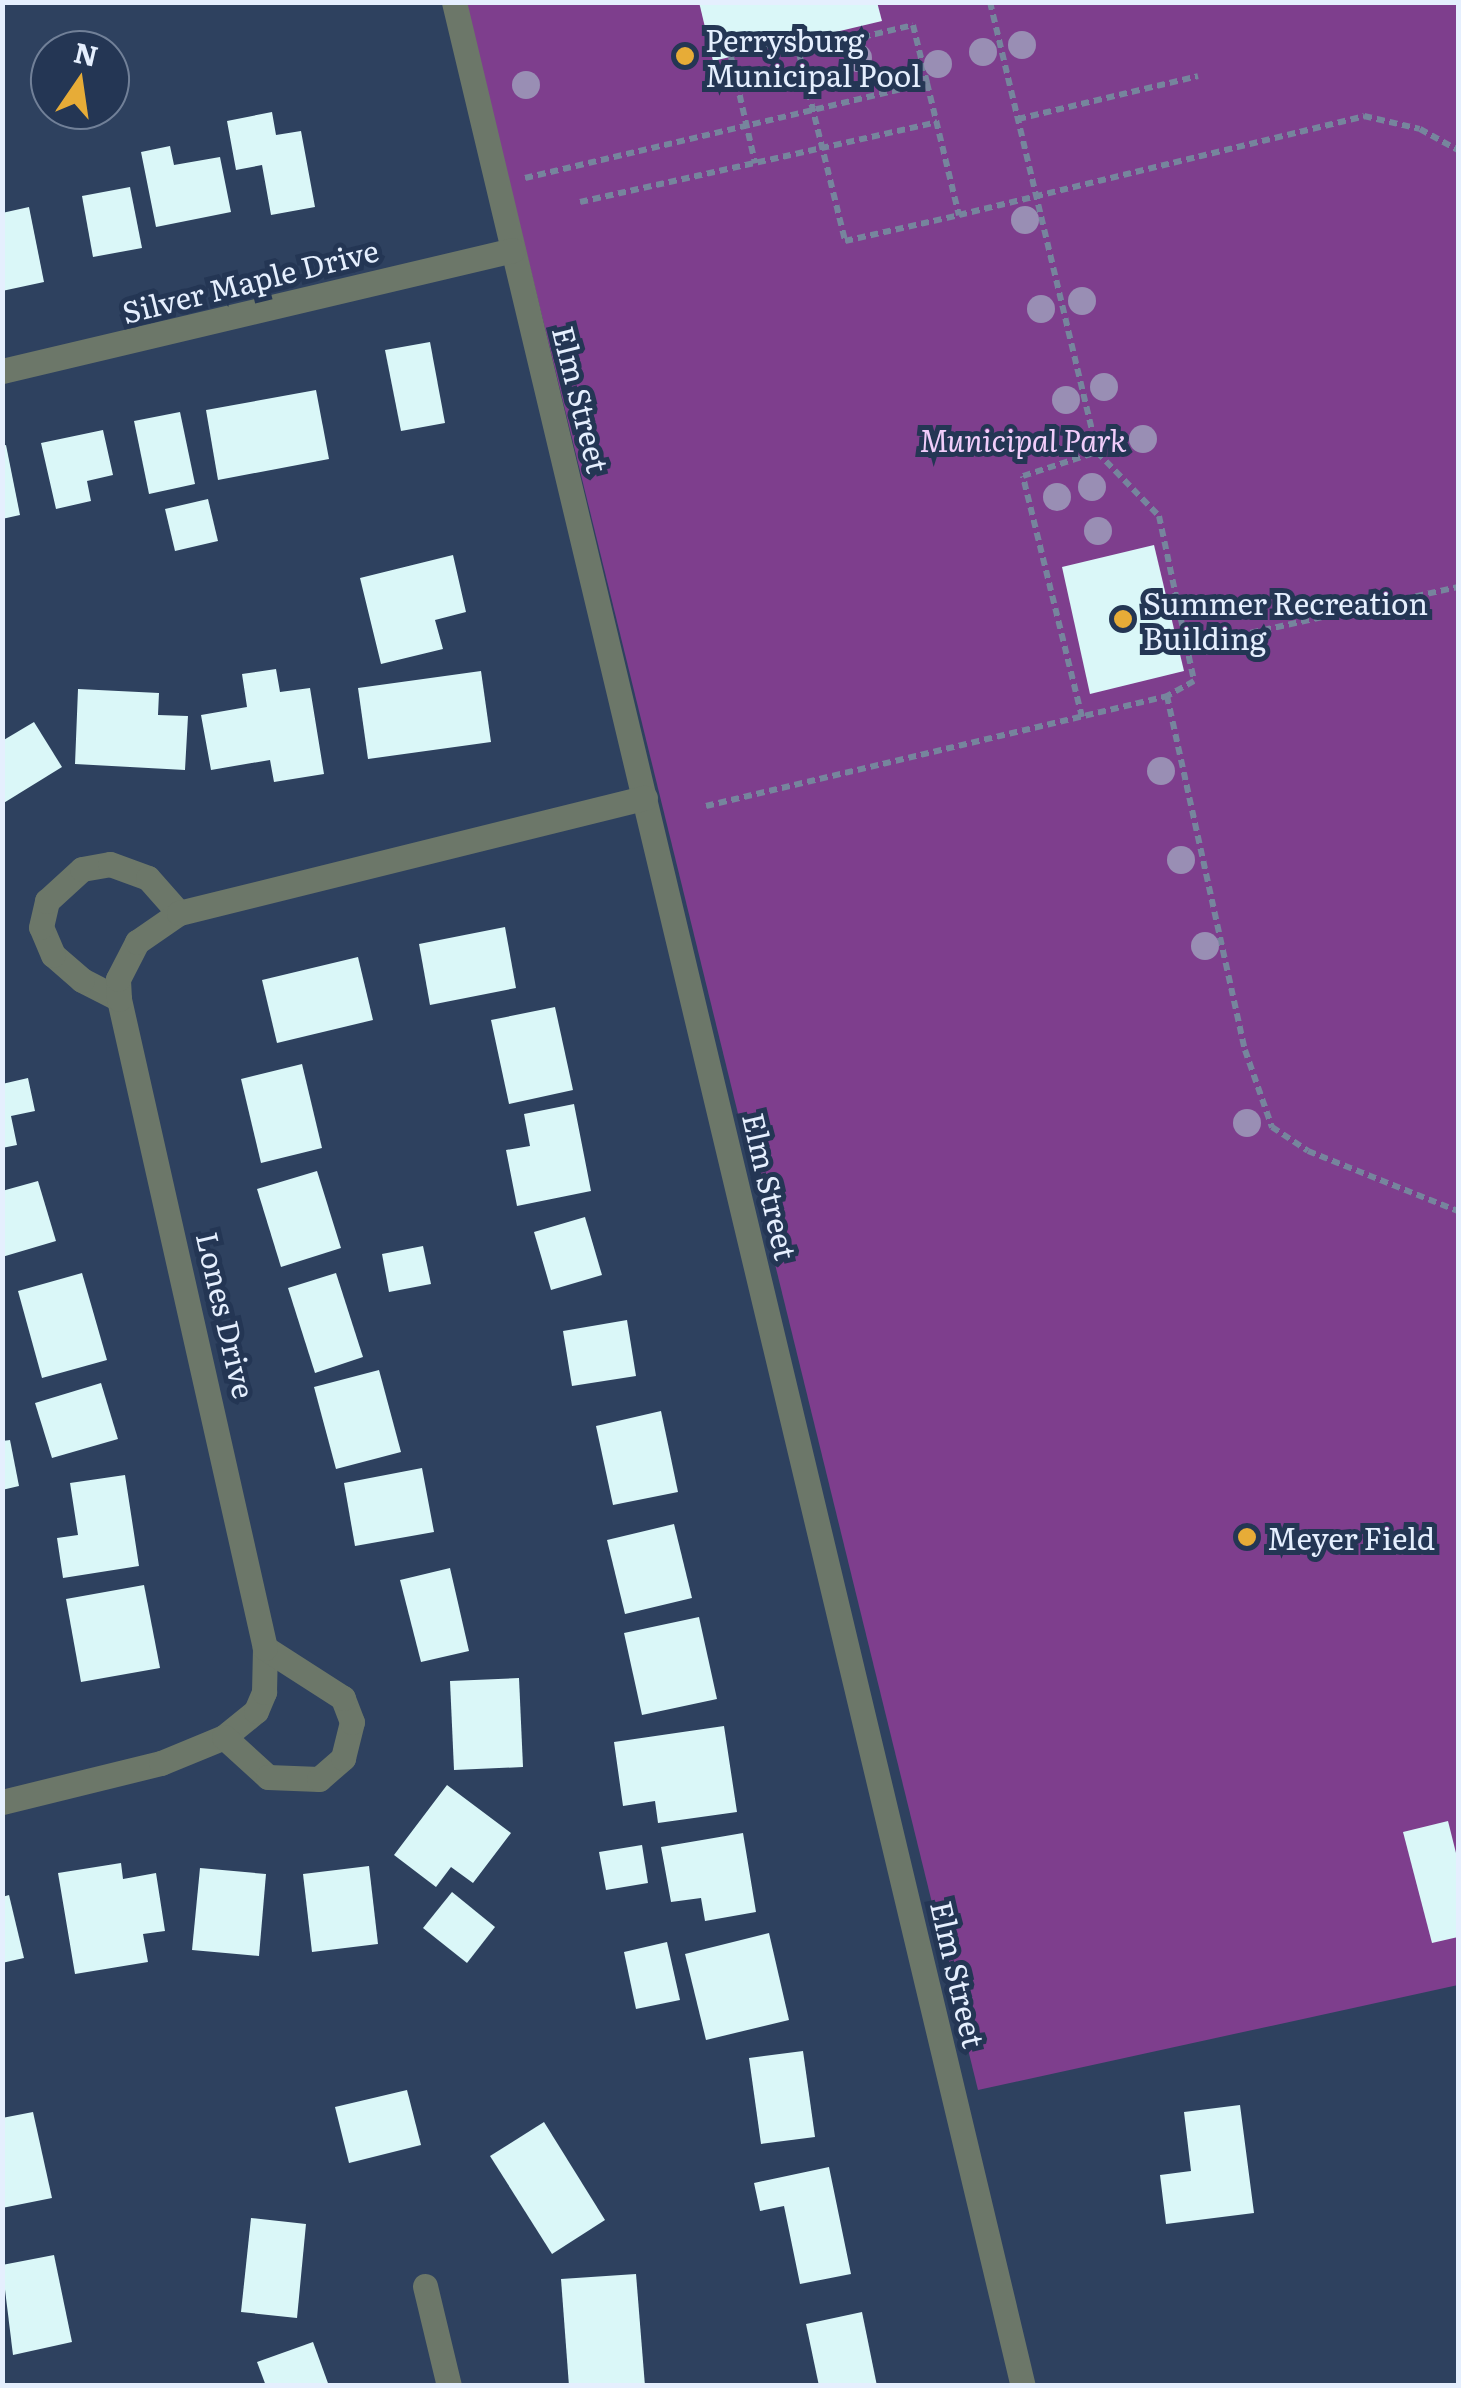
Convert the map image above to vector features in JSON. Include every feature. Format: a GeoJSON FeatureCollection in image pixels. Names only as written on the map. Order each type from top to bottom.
{"type":"FeatureCollection","features":[{"type":"Feature","properties":{"kind":"street","name":"Elm Street"},"geometry":{"type":"LineString","coordinates":[[454,2],[1023,2386]]}},
{"type":"Feature","properties":{"kind":"street","name":"Silver Maple Drive"},"geometry":{"type":"LineString","coordinates":[[2,371],[513,250]]}},
{"type":"Feature","properties":{"kind":"street","name":"Lones Drive"},"geometry":{"type":"LineString","coordinates":[[2,1802],[162,1763],[224,1737],[256,1711],[264,1692],[265,1648],[119,998],[118,979],[137,942],[179,913],[645,798]]}},
{"type":"Feature","properties":{"kind":"street"},"geometry":{"type":"LineString","coordinates":[[119,998],[82,980],[53,955],[42,926],[48,900],[82,869],[110,864],[148,878],[179,913]]}},
{"type":"Feature","properties":{"kind":"street"},"geometry":{"type":"LineString","coordinates":[[224,1737],[268,1777],[296,1782],[319,1778],[343,1758],[352,1722],[343,1698],[265,1648]]}},
{"type":"Feature","properties":{"kind":"street"},"geometry":{"type":"LineString","coordinates":[[425,2286],[449,2386]]}},
{"type":"Feature","properties":{"kind":"path"},"geometry":{"type":"LineString","coordinates":[[706,806],[1082,718],[1167,696],[1194,682],[1159,516],[1097,452],[990,2]]}},
{"type":"Feature","properties":{"kind":"path"},"geometry":{"type":"LineString","coordinates":[[799,52],[913,25],[959,215]]}},
{"type":"Feature","properties":{"kind":"path"},"geometry":{"type":"LineString","coordinates":[[796,41],[844,241],[1364,116],[1420,129],[1458,150]]}},
{"type":"Feature","properties":{"kind":"path"},"geometry":{"type":"LineString","coordinates":[[732,57],[756,163]]}},
{"type":"Feature","properties":{"kind":"path"},"geometry":{"type":"LineString","coordinates":[[1018,119],[1198,76]]}},
{"type":"Feature","properties":{"kind":"path"},"geometry":{"type":"LineString","coordinates":[[519,179],[927,82]]}},
{"type":"Feature","properties":{"kind":"path"},"geometry":{"type":"LineString","coordinates":[[580,202],[936,122]]}},
{"type":"Feature","properties":{"kind":"path"},"geometry":{"type":"LineString","coordinates":[[1082,718],[1023,476],[1097,452]]}},
{"type":"Feature","properties":{"kind":"path"},"geometry":{"type":"LineString","coordinates":[[1187,647],[1458,587]]}},
{"type":"Feature","properties":{"kind":"path"},"geometry":{"type":"LineString","coordinates":[[1167,696],[1245,1050],[1272,1127],[1308,1151],[1458,1212]]}},
{"type":"Feature","properties":{"kind":"green space","name":"Municipal Park"},"geometry":{"type":"Polygon","coordinates":[[[465,3],[1458,3],[1458,1985],[978,2090],[465,3]]]}},
{"type":"Feature","properties":{"kind":"building"},"geometry":{"type":"Polygon","coordinates":[[[699,2],[877,2],[882,21],[713,61],[699,2]]]}},
{"type":"Feature","properties":{"kind":"building"},"geometry":{"type":"Polygon","coordinates":[[[272,112],[276,135],[301,131],[315,207],[271,215],[262,165],[236,170],[227,121],[272,112]]]}},
{"type":"Feature","properties":{"kind":"building"},"geometry":{"type":"Polygon","coordinates":[[[170,146],[174,165],[220,157],[231,212],[156,227],[141,152],[170,146]]]}},
{"type":"Feature","properties":{"kind":"building"},"geometry":{"type":"Polygon","coordinates":[[[130,187],[142,248],[93,257],[82,196],[130,187]]]}},
{"type":"Feature","properties":{"kind":"building"},"geometry":{"type":"Polygon","coordinates":[[[29,207],[44,282],[2,291],[2,213],[29,207]]]}},
{"type":"Feature","properties":{"kind":"building"},"geometry":{"type":"Polygon","coordinates":[[[430,342],[445,423],[401,431],[385,350],[430,342]]]}},
{"type":"Feature","properties":{"kind":"building"},"geometry":{"type":"Polygon","coordinates":[[[316,390],[329,459],[218,480],[206,410],[316,390]]]}},
{"type":"Feature","properties":{"kind":"building"},"geometry":{"type":"Polygon","coordinates":[[[180,412],[195,484],[149,494],[134,421],[180,412]]]}},
{"type":"Feature","properties":{"kind":"building"},"geometry":{"type":"Polygon","coordinates":[[[103,430],[113,475],[87,481],[91,501],[56,509],[41,443],[103,430]]]}},
{"type":"Feature","properties":{"kind":"building"},"geometry":{"type":"Polygon","coordinates":[[[6,445],[20,515],[2,519],[2,446],[6,445]]]}},
{"type":"Feature","properties":{"kind":"building"},"geometry":{"type":"Polygon","coordinates":[[[208,499],[218,541],[175,551],[165,509],[208,499]]]}},
{"type":"Feature","properties":{"kind":"building","name":"Summer Recreation Building"},"geometry":{"type":"Polygon","coordinates":[[[1154,545],[1184,671],[1090,694],[1062,567],[1154,545]]]}},
{"type":"Feature","properties":{"kind":"building"},"geometry":{"type":"Polygon","coordinates":[[[453,555],[466,612],[435,620],[443,649],[381,664],[360,578],[453,555]]]}},
{"type":"Feature","properties":{"kind":"building"},"geometry":{"type":"Polygon","coordinates":[[[276,669],[280,692],[310,688],[324,774],[274,782],[270,760],[211,770],[201,715],[247,707],[242,674],[276,669]]]}},
{"type":"Feature","properties":{"kind":"building"},"geometry":{"type":"Polygon","coordinates":[[[481,671],[491,742],[368,759],[358,688],[481,671]]]}},
{"type":"Feature","properties":{"kind":"building"},"geometry":{"type":"Polygon","coordinates":[[[78,689],[159,693],[158,715],[188,716],[185,770],[75,764],[78,689]]]}},
{"type":"Feature","properties":{"kind":"building"},"geometry":{"type":"Polygon","coordinates":[[[34,722],[62,767],[2,804],[2,741],[34,722]]]}},
{"type":"Feature","properties":{"kind":"building"},"geometry":{"type":"Polygon","coordinates":[[[505,927],[516,988],[430,1005],[419,944],[505,927]]]}},
{"type":"Feature","properties":{"kind":"building"},"geometry":{"type":"Polygon","coordinates":[[[358,957],[373,1020],[277,1043],[262,980],[358,957]]]}},
{"type":"Feature","properties":{"kind":"building"},"geometry":{"type":"Polygon","coordinates":[[[555,1007],[573,1090],[509,1104],[491,1020],[555,1007]]]}},
{"type":"Feature","properties":{"kind":"building"},"geometry":{"type":"Polygon","coordinates":[[[302,1064],[322,1148],[261,1163],[241,1079],[302,1064]]]}},
{"type":"Feature","properties":{"kind":"building"},"geometry":{"type":"Polygon","coordinates":[[[28,1078],[35,1111],[11,1116],[17,1145],[2,1148],[2,1084],[28,1078]]]}},
{"type":"Feature","properties":{"kind":"building"},"geometry":{"type":"Polygon","coordinates":[[[574,1104],[591,1191],[517,1206],[506,1150],[530,1146],[524,1114],[574,1104]]]}},
{"type":"Feature","properties":{"kind":"building"},"geometry":{"type":"Polygon","coordinates":[[[317,1171],[341,1248],[281,1267],[257,1189],[317,1171]]]}},
{"type":"Feature","properties":{"kind":"building"},"geometry":{"type":"Polygon","coordinates":[[[38,1181],[56,1241],[2,1257],[2,1191],[38,1181]]]}},
{"type":"Feature","properties":{"kind":"building"},"geometry":{"type":"Polygon","coordinates":[[[585,1217],[602,1275],[551,1290],[534,1232],[585,1217]]]}},
{"type":"Feature","properties":{"kind":"building"},"geometry":{"type":"Polygon","coordinates":[[[423,1246],[431,1284],[389,1292],[382,1254],[423,1246]]]}},
{"type":"Feature","properties":{"kind":"building"},"geometry":{"type":"Polygon","coordinates":[[[82,1273],[107,1360],[42,1378],[18,1291],[82,1273]]]}},
{"type":"Feature","properties":{"kind":"building"},"geometry":{"type":"Polygon","coordinates":[[[336,1273],[363,1357],[315,1373],[288,1288],[336,1273]]]}},
{"type":"Feature","properties":{"kind":"building"},"geometry":{"type":"Polygon","coordinates":[[[627,1320],[636,1376],[572,1386],[563,1331],[627,1320]]]}},
{"type":"Feature","properties":{"kind":"building"},"geometry":{"type":"Polygon","coordinates":[[[379,1370],[401,1452],[336,1469],[314,1387],[379,1370]]]}},
{"type":"Feature","properties":{"kind":"building"},"geometry":{"type":"Polygon","coordinates":[[[101,1383],[118,1439],[52,1458],[35,1403],[101,1383]]]}},
{"type":"Feature","properties":{"kind":"building"},"geometry":{"type":"Polygon","coordinates":[[[661,1411],[678,1492],[613,1505],[596,1426],[661,1411]]]}},
{"type":"Feature","properties":{"kind":"building"},"geometry":{"type":"Polygon","coordinates":[[[10,1440],[19,1486],[2,1490],[2,1441],[10,1440]]]}},
{"type":"Feature","properties":{"kind":"building"},"geometry":{"type":"Polygon","coordinates":[[[422,1468],[434,1532],[355,1546],[344,1483],[422,1468]]]}},
{"type":"Feature","properties":{"kind":"building"},"geometry":{"type":"Polygon","coordinates":[[[125,1475],[139,1566],[63,1578],[57,1538],[78,1535],[70,1483],[125,1475]]]}},
{"type":"Feature","properties":{"kind":"building"},"geometry":{"type":"Polygon","coordinates":[[[674,1524],[692,1598],[625,1614],[607,1540],[674,1524]]]}},
{"type":"Feature","properties":{"kind":"building"},"geometry":{"type":"Polygon","coordinates":[[[450,1568],[469,1651],[421,1662],[400,1580],[450,1568]]]}},
{"type":"Feature","properties":{"kind":"building"},"geometry":{"type":"Polygon","coordinates":[[[144,1585],[160,1668],[81,1682],[66,1599],[144,1585]]]}},
{"type":"Feature","properties":{"kind":"building"},"geometry":{"type":"Polygon","coordinates":[[[699,1617],[717,1699],[642,1715],[624,1633],[699,1617]]]}},
{"type":"Feature","properties":{"kind":"building"},"geometry":{"type":"Polygon","coordinates":[[[519,1678],[523,1767],[454,1770],[450,1681],[519,1678]]]}},
{"type":"Feature","properties":{"kind":"building"},"geometry":{"type":"Polygon","coordinates":[[[724,1726],[737,1812],[658,1823],[655,1801],[623,1806],[614,1742],[724,1726]]]}},
{"type":"Feature","properties":{"kind":"building"},"geometry":{"type":"Polygon","coordinates":[[[447,1785],[511,1833],[473,1883],[451,1867],[436,1887],[394,1855],[447,1785]]]}},
{"type":"Feature","properties":{"kind":"building"},"geometry":{"type":"Polygon","coordinates":[[[1448,1821],[1458,1861],[1458,1937],[1432,1943],[1403,1832],[1448,1821]]]}},
{"type":"Feature","properties":{"kind":"building"},"geometry":{"type":"Polygon","coordinates":[[[743,1833],[756,1912],[705,1921],[701,1898],[671,1902],[661,1847],[743,1833]]]}},
{"type":"Feature","properties":{"kind":"building"},"geometry":{"type":"Polygon","coordinates":[[[642,1845],[648,1883],[606,1890],[599,1852],[642,1845]]]}},
{"type":"Feature","properties":{"kind":"building"},"geometry":{"type":"Polygon","coordinates":[[[121,1863],[123,1879],[156,1873],[165,1931],[143,1934],[148,1962],[75,1974],[58,1873],[121,1863]]]}},
{"type":"Feature","properties":{"kind":"building"},"geometry":{"type":"Polygon","coordinates":[[[369,1866],[378,1944],[312,1952],[303,1874],[369,1866]]]}},
{"type":"Feature","properties":{"kind":"building"},"geometry":{"type":"Polygon","coordinates":[[[200,1868],[266,1874],[259,1956],[192,1950],[200,1868]]]}},
{"type":"Feature","properties":{"kind":"building"},"geometry":{"type":"Polygon","coordinates":[[[452,1892],[495,1927],[467,1963],[423,1928],[452,1892]]]}},
{"type":"Feature","properties":{"kind":"building"},"geometry":{"type":"Polygon","coordinates":[[[9,1895],[24,1958],[2,1963],[2,1897],[9,1895]]]}},
{"type":"Feature","properties":{"kind":"building"},"geometry":{"type":"Polygon","coordinates":[[[769,1933],[789,2020],[706,2040],[685,1954],[769,1933]]]}},
{"type":"Feature","properties":{"kind":"building"},"geometry":{"type":"Polygon","coordinates":[[[667,1942],[680,2000],[636,2009],[624,1952],[667,1942]]]}},
{"type":"Feature","properties":{"kind":"building"},"geometry":{"type":"Polygon","coordinates":[[[803,2051],[815,2137],[761,2144],[749,2058],[803,2051]]]}},
{"type":"Feature","properties":{"kind":"building"},"geometry":{"type":"Polygon","coordinates":[[[407,2090],[421,2145],[349,2163],[335,2107],[407,2090]]]}},
{"type":"Feature","properties":{"kind":"building"},"geometry":{"type":"Polygon","coordinates":[[[1240,2105],[1254,2213],[1166,2224],[1160,2175],[1191,2171],[1184,2112],[1240,2105]]]}},
{"type":"Feature","properties":{"kind":"building"},"geometry":{"type":"Polygon","coordinates":[[[33,2112],[52,2198],[2,2208],[2,2118],[33,2112]]]}},
{"type":"Feature","properties":{"kind":"building"},"geometry":{"type":"Polygon","coordinates":[[[544,2122],[605,2220],[552,2254],[490,2156],[544,2122]]]}},
{"type":"Feature","properties":{"kind":"building"},"geometry":{"type":"Polygon","coordinates":[[[829,2167],[851,2274],[800,2284],[784,2206],[760,2211],[754,2183],[829,2167]]]}},
{"type":"Feature","properties":{"kind":"building"},"geometry":{"type":"Polygon","coordinates":[[[251,2218],[306,2224],[297,2318],[241,2312],[251,2218]]]}},
{"type":"Feature","properties":{"kind":"building"},"geometry":{"type":"Polygon","coordinates":[[[54,2255],[72,2342],[13,2355],[2,2265],[54,2255]]]}},
{"type":"Feature","properties":{"kind":"building"},"geometry":{"type":"Polygon","coordinates":[[[636,2274],[645,2386],[569,2386],[561,2279],[636,2274]]]}},
{"type":"Feature","properties":{"kind":"building"},"geometry":{"type":"Polygon","coordinates":[[[862,2312],[877,2386],[819,2386],[806,2324],[862,2312]]]}},
{"type":"Feature","properties":{"kind":"building"},"geometry":{"type":"Polygon","coordinates":[[[313,2342],[329,2386],[266,2386],[257,2362],[313,2342]]]}},
{"type":"Feature","properties":{"kind":"place","name":"Perrysburg Municipal Pool"},"geometry":{"type":"Point","coordinates":[685,56]}},
{"type":"Feature","properties":{"kind":"place","name":"Summer Recreation Building"},"geometry":{"type":"Point","coordinates":[1123,619]}},
{"type":"Feature","properties":{"kind":"place","name":"Meyer Field"},"geometry":{"type":"Point","coordinates":[1247,1537]}}]}
